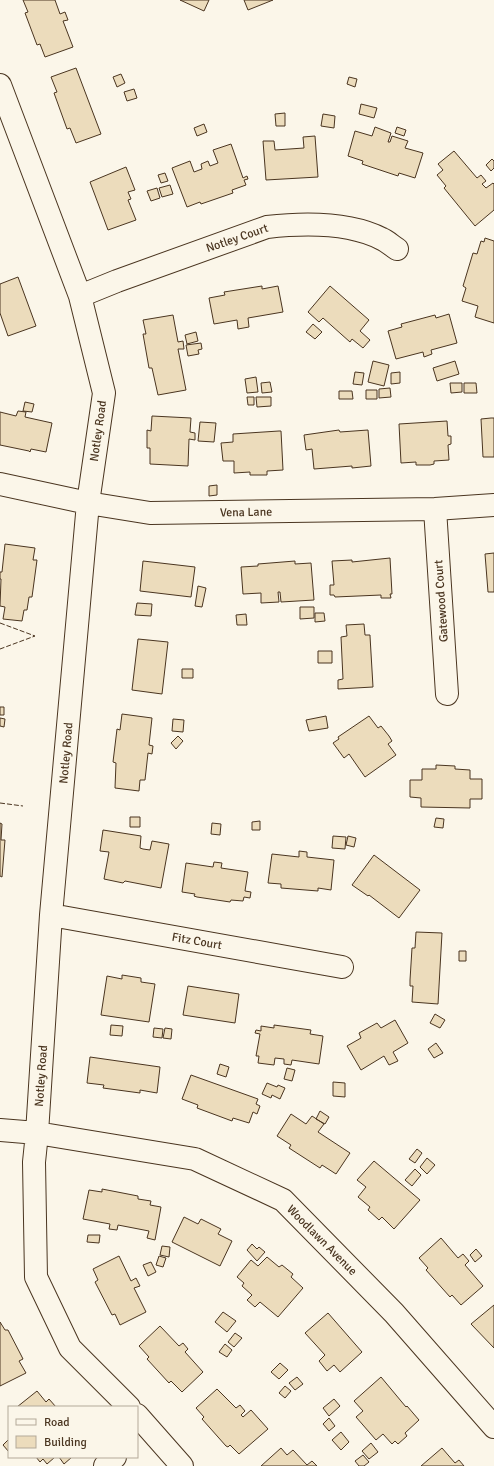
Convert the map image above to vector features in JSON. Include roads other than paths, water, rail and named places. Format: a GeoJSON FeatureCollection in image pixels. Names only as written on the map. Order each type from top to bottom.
{"type":"FeatureCollection","features":[{"type":"Feature","properties":{"kind":"street","name":"Notley Road"},"geometry":{"type":"LineString","coordinates":[[0,85],[80,296],[104,393],[88,503],[52,915],[34,1162],[36,1277],[70,1348],[128,1406]]}},
{"type":"Feature","properties":{"kind":"street","name":"Notley Court"},"geometry":{"type":"LineString","coordinates":[[80,296],[116,281],[267,227],[293,224],[351,228],[382,239],[396,249]]}},
{"type":"Feature","properties":{"kind":"street","name":"Vena Lane"},"geometry":{"type":"LineString","coordinates":[[0,484],[88,503],[150,513],[435,509],[494,505]]}},
{"type":"Feature","properties":{"kind":"street","name":"Gatewood Court"},"geometry":{"type":"LineString","coordinates":[[435,509],[447,694]]}},
{"type":"Feature","properties":{"kind":"street","name":"Fitz Court"},"geometry":{"type":"LineString","coordinates":[[52,915],[342,967]]}},
{"type":"Feature","properties":{"kind":"street","name":"Woodlawn Avenue"},"geometry":{"type":"LineString","coordinates":[[0,1130],[37,1134],[195,1159],[283,1200],[394,1313],[494,1427]]}},
{"type":"Feature","properties":{"kind":"street"},"geometry":{"type":"LineString","coordinates":[[141,1425],[182,1466]]}},
{"type":"Feature","properties":{"kind":"street"},"geometry":{"type":"LineString","coordinates":[[105,1466],[114,1458]]}}]}
